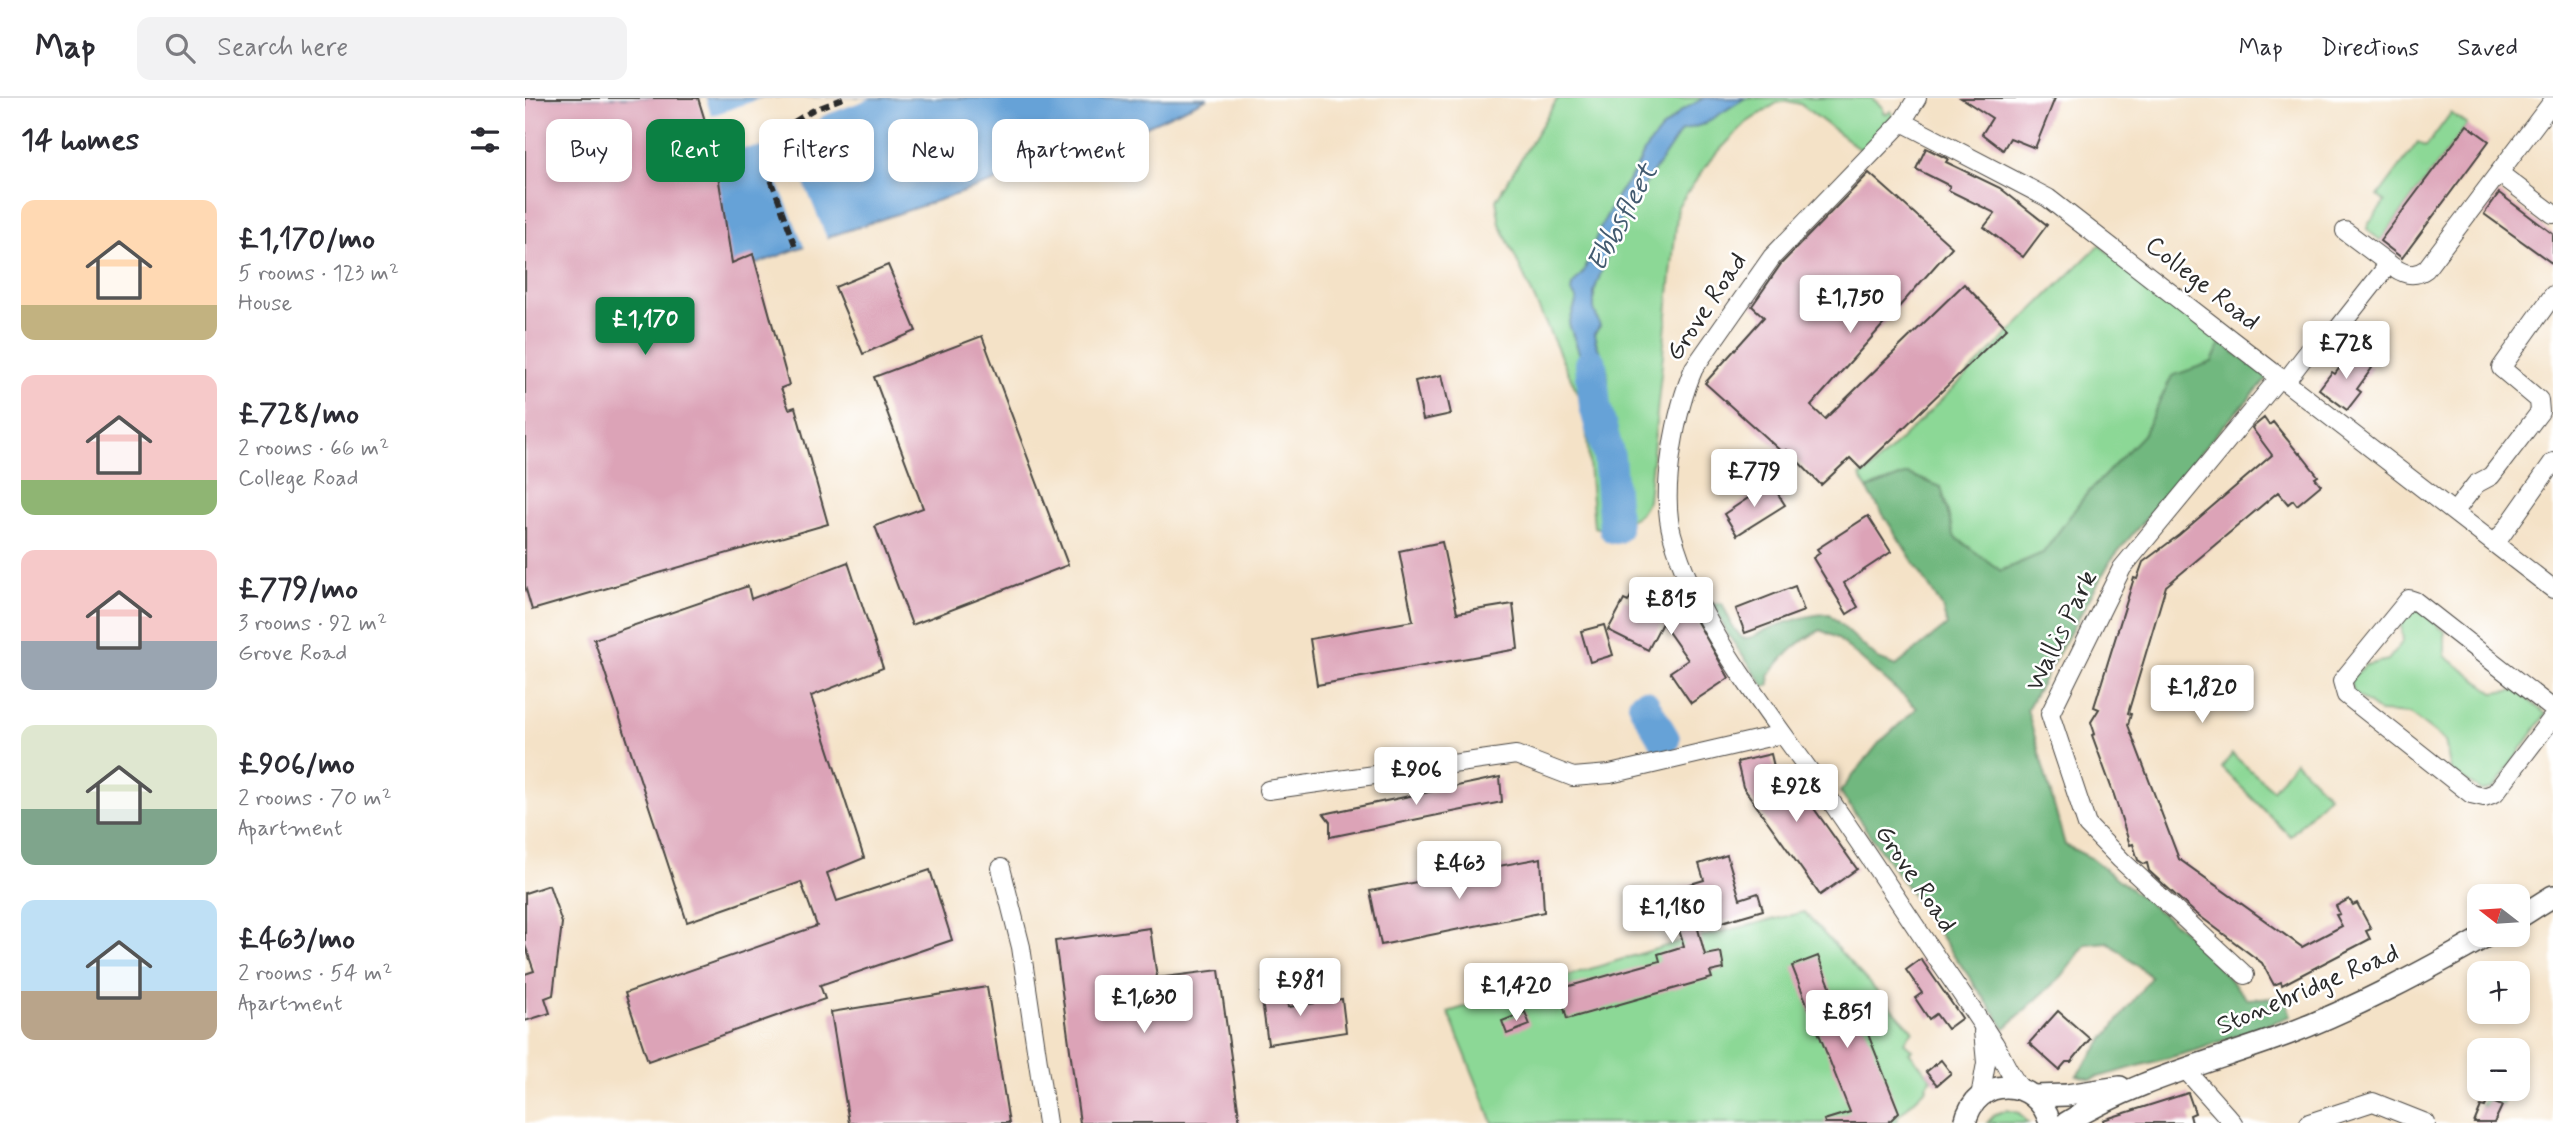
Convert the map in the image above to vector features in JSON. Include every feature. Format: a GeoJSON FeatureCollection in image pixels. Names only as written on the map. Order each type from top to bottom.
{"type":"FeatureCollection","features":[{"type":"Feature","properties":{"kind":"main road"},"geometry":{"type":"LineString","coordinates":[[2531,910],[2553,896]]}},
{"type":"Feature","properties":{"kind":"main road","name":"Stonebridge Road"},"geometry":{"type":"LineString","coordinates":[[1980,1097],[2001,1087],[2067,1095],[2143,1083],[2186,1070],[2291,1033],[2356,1005],[2467,946]]}},
{"type":"Feature","properties":{"kind":"main road","name":"Stonebridge Road"},"geometry":{"type":"LineString","coordinates":[[2066,1123],[2087,1109],[2143,1083]]}},
{"type":"Feature","properties":{"kind":"main road"},"geometry":{"type":"LineString","coordinates":[[2028,1092],[2047,1111],[2050,1123]]}},
{"type":"Feature","properties":{"kind":"main road"},"geometry":{"type":"LineString","coordinates":[[1965,1123],[1968,1113],[1980,1097]]}},
{"type":"Feature","properties":{"kind":"street","name":"Grove Road"},"geometry":{"type":"LineString","coordinates":[[1917,98],[1902,122],[1773,257],[1694,368],[1686,386],[1679,415],[1668,496],[1668,516],[1673,538],[1710,625],[2028,1092]]}},
{"type":"Feature","properties":{"kind":"street"},"geometry":{"type":"LineString","coordinates":[[2345,231],[2389,264],[2409,274],[2419,274],[2426,270],[2553,101]]}},
{"type":"Feature","properties":{"kind":"street","name":"College Road"},"geometry":{"type":"LineString","coordinates":[[1902,122],[2048,198],[2455,510],[2553,589]]}},
{"type":"Feature","properties":{"kind":"street"},"geometry":{"type":"LineString","coordinates":[[2499,173],[2553,214]]}},
{"type":"Feature","properties":{"kind":"street","name":"Wallis Park"},"geometry":{"type":"LineString","coordinates":[[2245,975],[2087,825],[2050,715],[2122,568],[2282,380],[2313,346],[2337,330],[2389,264]]}},
{"type":"Feature","properties":{"kind":"street"},"geometry":{"type":"LineString","coordinates":[[2455,510],[2476,484],[2491,476],[2540,412],[2539,400],[2501,368],[2553,295]]}},
{"type":"Feature","properties":{"kind":"street"},"geometry":{"type":"LineString","coordinates":[[2495,542],[2553,462]]}},
{"type":"Feature","properties":{"kind":"street"},"geometry":{"type":"LineString","coordinates":[[2553,709],[2415,601],[2409,600],[2341,681],[2346,695],[2471,794],[2484,797],[2495,793],[2553,717]]}},
{"type":"Feature","properties":{"kind":"street"},"geometry":{"type":"LineString","coordinates":[[1268,790],[1516,755],[1573,777],[1610,775],[1782,734]]}},
{"type":"Feature","properties":{"kind":"street"},"geometry":{"type":"LineString","coordinates":[[1001,868],[1021,947],[1047,1123]]}},
{"type":"Feature","properties":{"kind":"street","name":"Grove Road"},"geometry":{"type":"LineString","coordinates":[[1980,1097],[1986,1063],[1983,1026]]}},
{"type":"Feature","properties":{"kind":"street"},"geometry":{"type":"LineString","coordinates":[[2186,1070],[2233,1123]]}},
{"type":"Feature","properties":{"kind":"street"},"geometry":{"type":"LineString","coordinates":[[2309,1123],[2373,1102],[2426,1123]]}},
{"type":"Feature","properties":{"kind":"green space"},"geometry":{"type":"Polygon","coordinates":[[[1558,98],[1872,98],[1883,108],[1883,113],[1891,111],[1893,115],[1864,152],[1800,104],[1787,101],[1777,103],[1746,123],[1711,159],[1678,206],[1648,501],[1640,514],[1610,531],[1594,527],[1586,425],[1579,396],[1500,224],[1496,200],[1558,98]]]}},
{"type":"Feature","properties":{"kind":"green space"},"geometry":{"type":"Polygon","coordinates":[[[2451,113],[2467,125],[2380,241],[2367,229],[2385,202],[2378,196],[2418,142],[2426,147],[2451,113]]]}},
{"type":"Feature","properties":{"kind":"green space"},"geometry":{"type":"Polygon","coordinates":[[[2099,245],[2221,342],[2212,362],[2172,377],[2143,435],[2085,496],[2043,553],[2000,571],[1954,536],[1941,487],[1908,474],[1867,489],[1860,476],[1867,473],[2099,245]]]}},
{"type":"Feature","properties":{"kind":"green space"},"geometry":{"type":"Polygon","coordinates":[[[2221,342],[2268,378],[2216,434],[2111,560],[2027,709],[2065,845],[2091,858],[2193,938],[2247,999],[2285,997],[2291,1016],[2197,1050],[2091,1079],[2077,1075],[2151,977],[2108,942],[2086,944],[2062,976],[2005,1028],[1840,792],[1879,743],[1917,708],[1837,638],[1821,630],[1786,655],[1769,675],[1770,684],[1765,687],[1728,635],[1712,603],[1722,603],[1733,627],[1742,638],[1752,637],[1798,619],[1829,614],[1878,659],[1896,666],[1947,625],[1942,607],[1867,489],[1908,474],[1941,487],[1954,536],[2001,571],[2043,553],[2085,496],[2143,435],[2172,376],[2212,362],[2221,342]]]}},
{"type":"Feature","properties":{"kind":"green space"},"geometry":{"type":"Polygon","coordinates":[[[2406,609],[2419,609],[2445,632],[2445,656],[2494,693],[2516,690],[2546,714],[2494,788],[2482,791],[2451,771],[2445,741],[2410,714],[2380,712],[2354,693],[2350,679],[2366,665],[2388,660],[2403,641],[2400,615],[2406,609]]]}},
{"type":"Feature","properties":{"kind":"green space"},"geometry":{"type":"Polygon","coordinates":[[[2232,754],[2273,790],[2295,761],[2329,795],[2290,836],[2222,768],[2232,754]]]}},
{"type":"Feature","properties":{"kind":"green space"},"geometry":{"type":"Polygon","coordinates":[[[1804,912],[1913,1031],[1904,1042],[1932,1079],[1927,1088],[1897,1117],[1895,1123],[1493,1123],[1448,1012],[1679,942],[1804,912]]]}},
{"type":"Feature","properties":{"kind":"green space"},"geometry":{"type":"Polygon","coordinates":[[[2007,1110],[2019,1113],[2028,1123],[1987,1123],[1995,1114],[2007,1110]]]}},
{"type":"Feature","properties":{"kind":"water"},"geometry":{"type":"Polygon","coordinates":[[[525,98],[1208,98],[1149,125],[1149,119],[992,119],[993,182],[834,235],[688,290],[596,182],[632,182],[632,119],[546,119],[546,123],[525,98]]]}},
{"type":"Feature","properties":{"kind":"water"},"geometry":{"type":"Polygon","coordinates":[[[1704,98],[1745,98],[1704,124],[1681,131],[1622,219],[1594,292],[1594,309],[1600,326],[1594,334],[1606,366],[1608,380],[1605,405],[1595,406],[1589,402],[1590,384],[1569,324],[1577,299],[1571,292],[1572,286],[1584,271],[1599,230],[1645,150],[1681,111],[1704,98]]]}},
{"type":"Feature","properties":{"kind":"pier"},"geometry":{"type":"Polygon","coordinates":[[[698,98],[706,98],[711,116],[762,98],[871,98],[820,119],[759,119],[759,147],[745,148],[745,119],[704,119],[698,98]]]}},
{"type":"Feature","properties":{"kind":"pier"},"geometry":{"type":"Polygon","coordinates":[[[778,182],[803,182],[828,241],[806,250],[778,182]]]}},
{"type":"Feature","properties":{"kind":"building"},"geometry":{"type":"Polygon","coordinates":[[[525,98],[698,98],[704,119],[646,119],[646,182],[719,182],[732,263],[753,254],[789,385],[781,388],[789,409],[795,407],[828,524],[532,610],[525,586],[525,98]]]}},
{"type":"Feature","properties":{"kind":"building"},"geometry":{"type":"Polygon","coordinates":[[[1961,98],[2055,98],[2035,148],[2010,138],[2003,150],[1982,134],[1992,118],[1961,98]]]}},
{"type":"Feature","properties":{"kind":"building"},"geometry":{"type":"Polygon","coordinates":[[[2467,125],[2489,141],[2402,258],[2380,241],[2467,125]]]}},
{"type":"Feature","properties":{"kind":"building"},"geometry":{"type":"Polygon","coordinates":[[[1926,148],[1948,159],[1946,162],[2000,188],[2047,225],[2023,257],[1984,227],[1995,213],[1948,190],[1950,186],[1916,169],[1926,148]]]}},
{"type":"Feature","properties":{"kind":"building"},"geometry":{"type":"Polygon","coordinates":[[[1869,173],[1952,247],[1811,406],[1825,419],[1964,284],[2007,328],[1861,469],[1850,458],[1821,485],[1787,450],[1784,454],[1705,383],[1764,317],[1752,306],[1781,264],[1869,173]]]}},
{"type":"Feature","properties":{"kind":"building"},"geometry":{"type":"Polygon","coordinates":[[[2499,193],[2553,234],[2553,264],[2484,214],[2499,193]]]}},
{"type":"Feature","properties":{"kind":"building"},"geometry":{"type":"Polygon","coordinates":[[[888,265],[916,331],[863,354],[835,287],[888,265]]]}},
{"type":"Feature","properties":{"kind":"building"},"geometry":{"type":"Polygon","coordinates":[[[982,336],[1068,565],[912,625],[875,526],[923,508],[874,377],[982,336]]]}},
{"type":"Feature","properties":{"kind":"building"},"geometry":{"type":"Polygon","coordinates":[[[2351,352],[2372,368],[2357,389],[2361,392],[2347,410],[2319,389],[2332,372],[2335,374],[2351,352]]]}},
{"type":"Feature","properties":{"kind":"building"},"geometry":{"type":"Polygon","coordinates":[[[1442,375],[1451,414],[1423,420],[1415,381],[1442,375]]]}},
{"type":"Feature","properties":{"kind":"building"},"geometry":{"type":"Polygon","coordinates":[[[2264,418],[2269,425],[2273,422],[2300,453],[2318,476],[2315,478],[2321,485],[2297,505],[2293,500],[2288,504],[2278,492],[2166,586],[2128,713],[2131,714],[2128,725],[2179,859],[2302,947],[2342,926],[2336,915],[2340,914],[2336,906],[2349,899],[2353,905],[2357,903],[2371,929],[2366,931],[2370,939],[2282,985],[2281,982],[2274,985],[2262,963],[2193,911],[2149,871],[2147,863],[2138,860],[2133,844],[2130,845],[2092,735],[2095,734],[2091,722],[2099,709],[2094,707],[2134,578],[2137,579],[2143,562],[2179,535],[2272,455],[2252,428],[2264,418]]]}},
{"type":"Feature","properties":{"kind":"building"},"geometry":{"type":"Polygon","coordinates":[[[1771,483],[1785,505],[1737,535],[1724,514],[1771,483]]]}},
{"type":"Feature","properties":{"kind":"building"},"geometry":{"type":"Polygon","coordinates":[[[1868,516],[1891,552],[1844,583],[1858,607],[1847,614],[1813,558],[1820,553],[1817,549],[1868,516]]]}},
{"type":"Feature","properties":{"kind":"building"},"geometry":{"type":"Polygon","coordinates":[[[1442,542],[1457,613],[1513,604],[1518,649],[1317,685],[1310,639],[1413,621],[1399,551],[1442,542]]]}},
{"type":"Feature","properties":{"kind":"building"},"geometry":{"type":"Polygon","coordinates":[[[848,562],[883,668],[811,696],[864,858],[827,873],[837,901],[930,870],[952,940],[820,985],[825,999],[648,1061],[625,993],[817,926],[801,882],[687,922],[594,639],[748,586],[751,599],[848,562]]]}},
{"type":"Feature","properties":{"kind":"building"},"geometry":{"type":"Polygon","coordinates":[[[1639,581],[1688,606],[1729,678],[1691,703],[1670,672],[1688,660],[1662,623],[1648,650],[1608,630],[1624,600],[1628,602],[1639,581]]]}},
{"type":"Feature","properties":{"kind":"building"},"geometry":{"type":"Polygon","coordinates":[[[1795,586],[1804,611],[1745,633],[1736,609],[1795,586]]]}},
{"type":"Feature","properties":{"kind":"building"},"geometry":{"type":"Polygon","coordinates":[[[1604,625],[1613,655],[1590,662],[1581,631],[1604,625]]]}},
{"type":"Feature","properties":{"kind":"building"},"geometry":{"type":"Polygon","coordinates":[[[1771,754],[1778,784],[1790,775],[1857,869],[1820,895],[1743,787],[1737,762],[1771,754]]]}},
{"type":"Feature","properties":{"kind":"building"},"geometry":{"type":"Polygon","coordinates":[[[1500,777],[1502,802],[1330,837],[1330,822],[1324,814],[1500,777]]]}},
{"type":"Feature","properties":{"kind":"building"},"geometry":{"type":"Polygon","coordinates":[[[1727,855],[1740,899],[1758,893],[1763,910],[1698,929],[1705,955],[1721,952],[1724,969],[1710,972],[1712,978],[1567,1019],[1559,989],[1660,961],[1658,954],[1684,946],[1667,891],[1704,880],[1699,864],[1727,855]]]}},
{"type":"Feature","properties":{"kind":"building"},"geometry":{"type":"Polygon","coordinates":[[[1541,858],[1544,912],[1381,945],[1370,891],[1541,858]]]}},
{"type":"Feature","properties":{"kind":"building"},"geometry":{"type":"Polygon","coordinates":[[[549,885],[562,923],[553,995],[545,998],[550,1013],[525,1021],[525,974],[534,971],[525,945],[525,893],[549,885]]]}},
{"type":"Feature","properties":{"kind":"building"},"geometry":{"type":"Polygon","coordinates":[[[1150,928],[1157,978],[1219,970],[1240,1123],[1080,1123],[1055,941],[1150,928]]]}},
{"type":"Feature","properties":{"kind":"building"},"geometry":{"type":"Polygon","coordinates":[[[1818,956],[1840,1011],[1856,1004],[1899,1112],[1888,1123],[1825,1123],[1824,1120],[1850,1112],[1792,966],[1818,956]]]}},
{"type":"Feature","properties":{"kind":"building"},"geometry":{"type":"Polygon","coordinates":[[[1921,959],[1962,1018],[1947,1029],[1936,1014],[1929,1019],[1915,998],[1922,993],[1906,970],[1921,959]]]}},
{"type":"Feature","properties":{"kind":"building"},"geometry":{"type":"Polygon","coordinates":[[[987,987],[1009,1123],[849,1123],[831,1012],[987,987]]]}},
{"type":"Feature","properties":{"kind":"building"},"geometry":{"type":"Polygon","coordinates":[[[1286,989],[1288,1007],[1342,999],[1346,1032],[1268,1044],[1261,993],[1286,989]]]}},
{"type":"Feature","properties":{"kind":"building"},"geometry":{"type":"Polygon","coordinates":[[[2058,1011],[2090,1039],[2071,1062],[2066,1062],[2059,1070],[2029,1043],[2058,1011]]]}},
{"type":"Feature","properties":{"kind":"building"},"geometry":{"type":"Polygon","coordinates":[[[1525,1012],[1530,1025],[1507,1034],[1502,1021],[1525,1012]]]}},
{"type":"Feature","properties":{"kind":"building"},"geometry":{"type":"Polygon","coordinates":[[[1941,1060],[1951,1073],[1937,1085],[1926,1072],[1941,1060]]]}},
{"type":"Feature","properties":{"kind":"building"},"geometry":{"type":"Polygon","coordinates":[[[2188,1093],[2195,1113],[2190,1115],[2192,1123],[2104,1123],[2103,1120],[2188,1093]]]}},
{"type":"Feature","properties":{"kind":"building"},"geometry":{"type":"Polygon","coordinates":[[[2488,1101],[2502,1106],[2494,1123],[2474,1123],[2481,1106],[2485,1107],[2488,1101]]]}},
{"type":"Feature","properties":{"kind":"waterway","name":"Ebbsfleet"},"geometry":{"type":"LineString","coordinates":[[1591,364],[1595,406],[1609,457],[1615,528]]}},
{"type":"Feature","properties":{"kind":"waterway","name":"Ebbsfleet"},"geometry":{"type":"LineString","coordinates":[[1644,705],[1664,739]]}},
{"type":"Feature","properties":{"kind":"railway"},"geometry":{"type":"LineString","coordinates":[[795,246],[769,175],[775,153],[793,122],[813,110],[844,98]]}}]}
